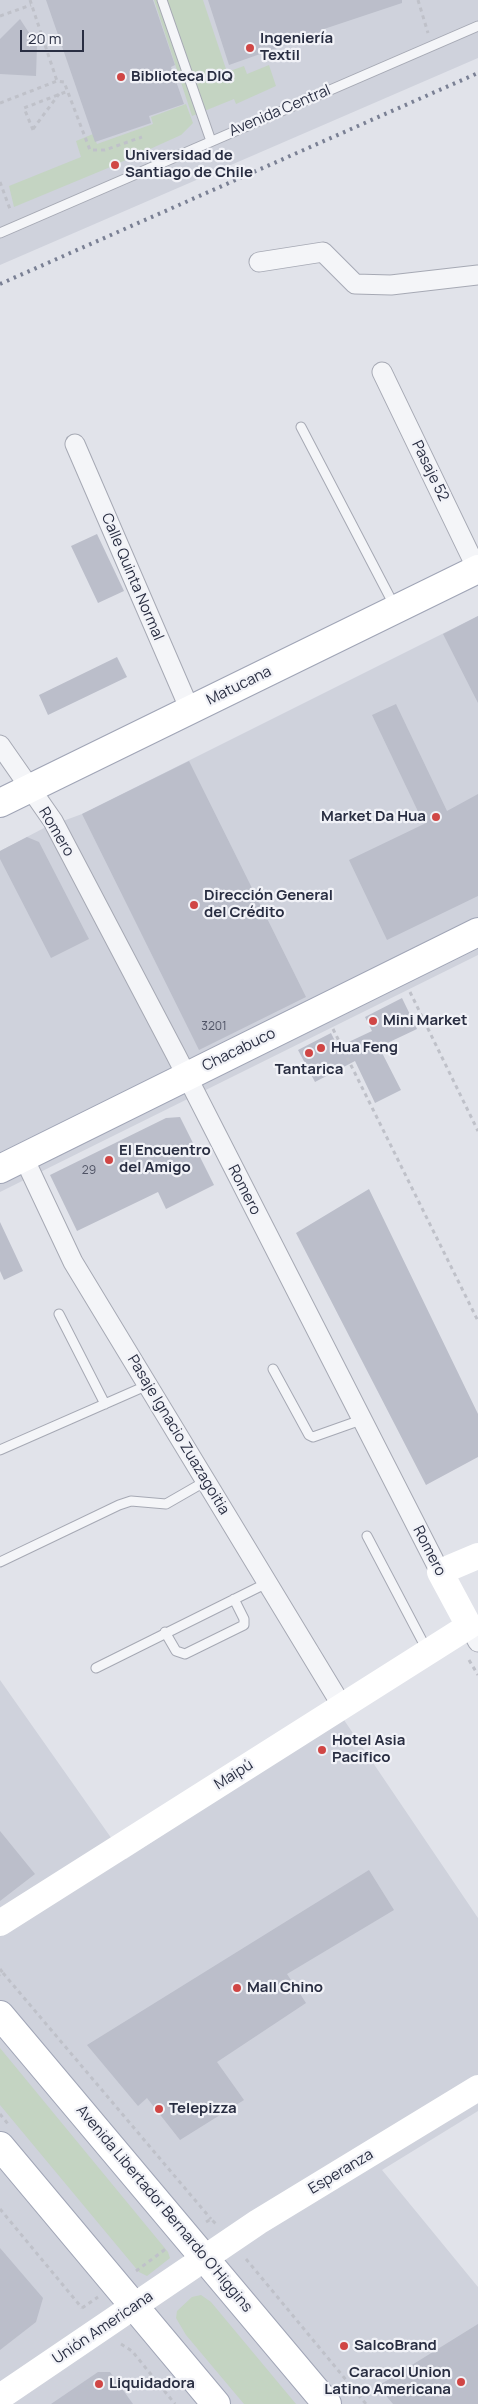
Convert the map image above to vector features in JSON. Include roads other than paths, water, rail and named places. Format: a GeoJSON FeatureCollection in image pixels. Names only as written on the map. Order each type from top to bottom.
{"type":"FeatureCollection","features":[{"type":"Feature","properties":{"kind":"main road","name":"Matucana"},"geometry":{"type":"LineString","coordinates":[[0,803],[478,569]]}},
{"type":"Feature","properties":{"kind":"main road","name":"Chacabuco"},"geometry":{"type":"LineString","coordinates":[[0,1169],[478,932]]}},
{"type":"Feature","properties":{"kind":"main road","name":"Avenida Libertador Bernardo O'Higgins"},"geometry":{"type":"LineString","coordinates":[[0,2015],[327,2404]]}},
{"type":"Feature","properties":{"kind":"main road"},"geometry":{"type":"LineString","coordinates":[[0,2146],[216,2404]]}},
{"type":"Feature","properties":{"kind":"street"},"geometry":{"type":"LineString","coordinates":[[259,262],[323,252],[355,284],[391,285],[478,274]]}},
{"type":"Feature","properties":{"kind":"street","name":"Pasaje 52"},"geometry":{"type":"LineString","coordinates":[[382,372],[478,569]]}},
{"type":"Feature","properties":{"kind":"street","name":"Calle Quinta Normal"},"geometry":{"type":"LineString","coordinates":[[75,444],[190,710]]}},
{"type":"Feature","properties":{"kind":"street","name":"Romero"},"geometry":{"type":"LineString","coordinates":[[0,745],[53,822],[473,1634]]}},
{"type":"Feature","properties":{"kind":"street","name":"Pasaje Ignacio Zuazagoitia"},"geometry":{"type":"LineString","coordinates":[[24,1158],[73,1262],[342,1706]]}},
{"type":"Feature","properties":{"kind":"street"},"geometry":{"type":"LineString","coordinates":[[440,1572],[478,1556]]}},
{"type":"Feature","properties":{"kind":"street","name":"Maipú"},"geometry":{"type":"LineString","coordinates":[[0,1923],[428,1652],[473,1634]]}},
{"type":"Feature","properties":{"kind":"street","name":"Esperanza"},"geometry":{"type":"LineString","coordinates":[[205,2258],[258,2222],[478,2088]]}},
{"type":"Feature","properties":{"kind":"street","name":"Unión Americana"},"geometry":{"type":"LineString","coordinates":[[0,2397],[136,2307],[205,2258]]}},
{"type":"Feature","properties":{"kind":"lane"},"geometry":{"type":"LineString","coordinates":[[162,0],[212,141]]}},
{"type":"Feature","properties":{"kind":"lane","name":"Avenida Central"},"geometry":{"type":"LineString","coordinates":[[0,234],[478,26]]}},
{"type":"Feature","properties":{"kind":"lane"},"geometry":{"type":"LineString","coordinates":[[301,427],[396,609]]}},
{"type":"Feature","properties":{"kind":"lane"},"geometry":{"type":"LineString","coordinates":[[59,1314],[105,1404]]}},
{"type":"Feature","properties":{"kind":"lane"},"geometry":{"type":"LineString","coordinates":[[273,1369],[309,1435],[313,1437],[361,1420]]}},
{"type":"Feature","properties":{"kind":"lane"},"geometry":{"type":"LineString","coordinates":[[0,1450],[148,1386]]}},
{"type":"Feature","properties":{"kind":"lane"},"geometry":{"type":"LineString","coordinates":[[0,1562],[119,1505],[131,1501],[166,1504],[206,1482]]}},
{"type":"Feature","properties":{"kind":"lane"},"geometry":{"type":"LineString","coordinates":[[367,1536],[428,1652]]}},
{"type":"Feature","properties":{"kind":"lane"},"geometry":{"type":"LineString","coordinates":[[96,1668],[165,1632],[267,1583]]}},
{"type":"Feature","properties":{"kind":"lane"},"geometry":{"type":"LineString","coordinates":[[165,1632],[176,1651],[185,1654],[244,1625],[244,1619],[234,1598]]}},
{"type":"Feature","properties":{"kind":"railway"},"geometry":{"type":"LineString","coordinates":[[0,284],[478,73]]}},
{"type":"Feature","properties":{"kind":"place","name":"Ingeniería Textil"},"geometry":{"type":"Point","coordinates":[250,48]}},
{"type":"Feature","properties":{"kind":"place","name":"Biblioteca DIQ"},"geometry":{"type":"Point","coordinates":[121,77]}},
{"type":"Feature","properties":{"kind":"place","name":"Universidad de Santiago de Chile"},"geometry":{"type":"Point","coordinates":[115,165]}},
{"type":"Feature","properties":{"kind":"place","name":"Market Da Hua"},"geometry":{"type":"Point","coordinates":[436,817]}},
{"type":"Feature","properties":{"kind":"place","name":"Dirección General del Crédito"},"geometry":{"type":"Point","coordinates":[194,905]}},
{"type":"Feature","properties":{"kind":"place","name":"Mini Market"},"geometry":{"type":"Point","coordinates":[373,1021]}},
{"type":"Feature","properties":{"kind":"place","name":"Hua Feng"},"geometry":{"type":"Point","coordinates":[321,1048]}},
{"type":"Feature","properties":{"kind":"place","name":"Tantarica"},"geometry":{"type":"Point","coordinates":[309,1053]}},
{"type":"Feature","properties":{"kind":"place","name":"El Encuentro del Amigo"},"geometry":{"type":"Point","coordinates":[109,1160]}},
{"type":"Feature","properties":{"kind":"place","name":"Hotel Asia Pacifico"},"geometry":{"type":"Point","coordinates":[322,1750]}},
{"type":"Feature","properties":{"kind":"place","name":"Mall Chino"},"geometry":{"type":"Point","coordinates":[237,1988]}},
{"type":"Feature","properties":{"kind":"place","name":"Telepizza"},"geometry":{"type":"Point","coordinates":[159,2109]}},
{"type":"Feature","properties":{"kind":"place","name":"SalcoBrand"},"geometry":{"type":"Point","coordinates":[344,2346]}},
{"type":"Feature","properties":{"kind":"place","name":"Caracol Union Latino Americana"},"geometry":{"type":"Point","coordinates":[461,2382]}},
{"type":"Feature","properties":{"kind":"place","name":"Liquidadora"},"geometry":{"type":"Point","coordinates":[99,2384]}}]}
